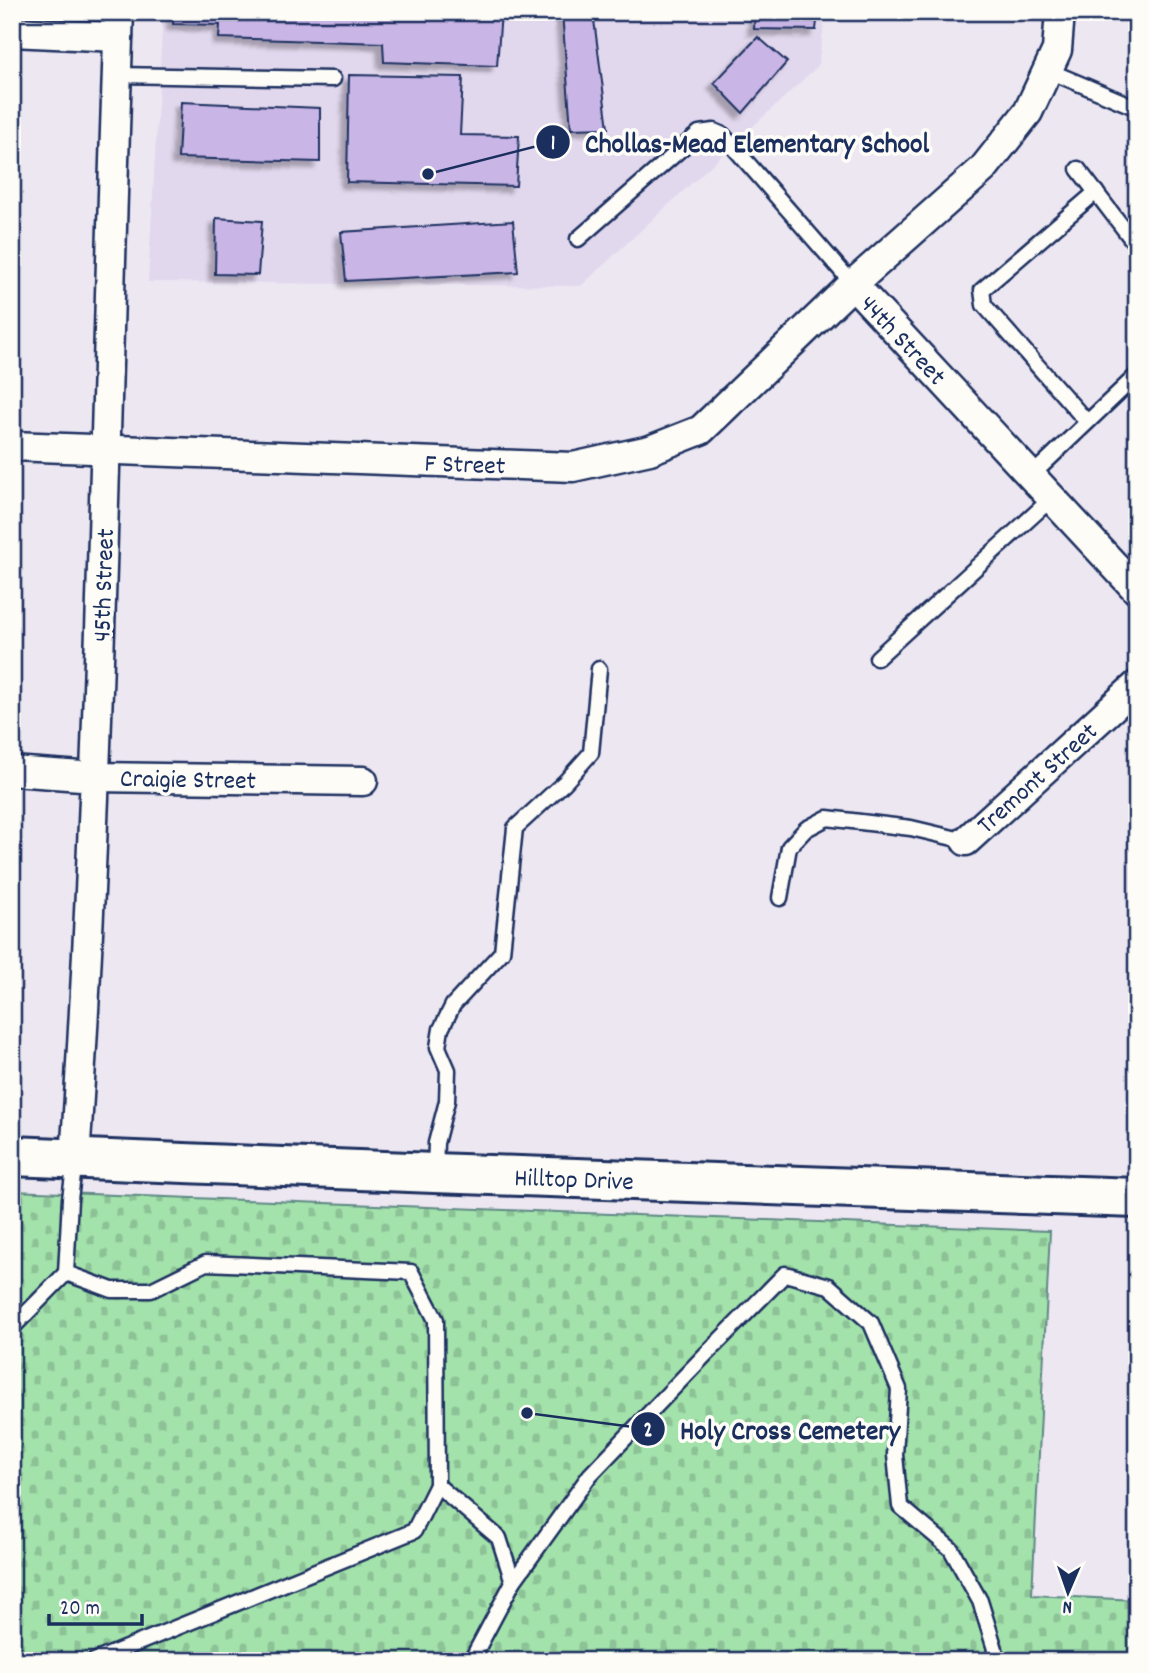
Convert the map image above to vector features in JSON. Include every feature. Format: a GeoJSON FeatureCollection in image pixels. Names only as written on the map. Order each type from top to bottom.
{"type":"FeatureCollection","features":[{"type":"Feature","properties":{"kind":"street","name":"44th Street"},"geometry":{"type":"LineString","coordinates":[[1060,12],[1056,50],[1028,111],[983,169],[853,284],[1137,590]]}},
{"type":"Feature","properties":{"kind":"street"},"geometry":{"type":"LineString","coordinates":[[12,32],[118,24]]}},
{"type":"Feature","properties":{"kind":"street","name":"45th Street"},"geometry":{"type":"LineString","coordinates":[[75,1158],[95,777],[118,24]]}},
{"type":"Feature","properties":{"kind":"street","name":"F Street"},"geometry":{"type":"LineString","coordinates":[[12,446],[573,467],[650,450],[701,430],[853,284]]}},
{"type":"Feature","properties":{"kind":"street","name":"Tremont Street"},"geometry":{"type":"LineString","coordinates":[[966,841],[1137,685]]}},
{"type":"Feature","properties":{"kind":"street","name":"Craigie Street"},"geometry":{"type":"LineString","coordinates":[[12,771],[95,777],[363,781]]}},
{"type":"Feature","properties":{"kind":"street","name":"Hilltop Drive"},"geometry":{"type":"LineString","coordinates":[[12,1156],[1137,1198]]}},
{"type":"Feature","properties":{"kind":"lane"},"geometry":{"type":"LineString","coordinates":[[1047,70],[1137,108]]}},
{"type":"Feature","properties":{"kind":"lane"},"geometry":{"type":"LineString","coordinates":[[117,75],[333,79]]}},
{"type":"Feature","properties":{"kind":"lane"},"geometry":{"type":"LineString","coordinates":[[578,239],[699,133],[713,131],[723,135],[853,284]]}},
{"type":"Feature","properties":{"kind":"lane"},"geometry":{"type":"LineString","coordinates":[[1078,169],[1137,246]]}},
{"type":"Feature","properties":{"kind":"lane"},"geometry":{"type":"LineString","coordinates":[[1087,422],[984,305],[982,290],[1096,192]]}},
{"type":"Feature","properties":{"kind":"lane"},"geometry":{"type":"LineString","coordinates":[[1031,476],[1137,375]]}},
{"type":"Feature","properties":{"kind":"lane"},"geometry":{"type":"LineString","coordinates":[[877,658],[1052,498]]}},
{"type":"Feature","properties":{"kind":"lane"},"geometry":{"type":"LineString","coordinates":[[435,1173],[436,1143],[447,1101],[448,1070],[438,1047],[441,1028],[453,1005],[502,952],[515,828],[565,782],[591,753],[598,669]]}},
{"type":"Feature","properties":{"kind":"lane"},"geometry":{"type":"LineString","coordinates":[[780,898],[789,847],[806,829],[827,818],[911,828],[966,841]]}},
{"type":"Feature","properties":{"kind":"lane"},"geometry":{"type":"LineString","coordinates":[[12,1328],[66,1273],[75,1158]]}},
{"type":"Feature","properties":{"kind":"lane"},"geometry":{"type":"LineString","coordinates":[[66,1273],[112,1290],[151,1290],[206,1263],[411,1272],[436,1320],[438,1485],[414,1531],[94,1661]]}},
{"type":"Feature","properties":{"kind":"lane"},"geometry":{"type":"LineString","coordinates":[[471,1661],[513,1581],[590,1475],[785,1274],[829,1286],[871,1323],[899,1389],[895,1455],[900,1506],[951,1549],[980,1601],[995,1649],[993,1661]]}},
{"type":"Feature","properties":{"kind":"lane"},"geometry":{"type":"LineString","coordinates":[[438,1485],[499,1538],[513,1581]]}},
{"type":"Feature","properties":{"kind":"shaded area"},"geometry":{"type":"Polygon","coordinates":[[[163,12],[826,12],[818,66],[581,286],[148,282],[163,12]]]}},
{"type":"Feature","properties":{"kind":"green space"},"geometry":{"type":"Polygon","coordinates":[[[12,1191],[1050,1231],[1032,1595],[1137,1600],[1137,1661],[12,1661],[12,1191]]]}},
{"type":"Feature","properties":{"kind":"building"},"geometry":{"type":"Polygon","coordinates":[[[174,12],[501,12],[497,66],[384,62],[383,43],[219,38],[220,25],[173,24],[174,12]]]}},
{"type":"Feature","properties":{"kind":"building"},"geometry":{"type":"Polygon","coordinates":[[[562,12],[593,12],[608,128],[571,129],[562,12]]]}},
{"type":"Feature","properties":{"kind":"building"},"geometry":{"type":"Polygon","coordinates":[[[755,12],[818,12],[816,30],[754,29],[755,12]]]}},
{"type":"Feature","properties":{"kind":"building"},"geometry":{"type":"Polygon","coordinates":[[[758,37],[787,62],[743,113],[714,83],[758,37]]]}},
{"type":"Feature","properties":{"kind":"building"},"geometry":{"type":"Polygon","coordinates":[[[349,75],[463,77],[460,135],[519,136],[516,186],[347,182],[349,75]]]}},
{"type":"Feature","properties":{"kind":"building"},"geometry":{"type":"Polygon","coordinates":[[[181,102],[320,108],[320,162],[178,158],[181,102]]]}},
{"type":"Feature","properties":{"kind":"building"},"geometry":{"type":"Polygon","coordinates":[[[216,218],[262,221],[258,275],[215,274],[216,218]]]}},
{"type":"Feature","properties":{"kind":"building"},"geometry":{"type":"Polygon","coordinates":[[[513,221],[518,272],[346,281],[341,232],[513,221]]]}},
{"type":"Feature","properties":{"kind":"place","name":"Chollas-Mead Elementary School"},"geometry":{"type":"Point","coordinates":[428,174]}},
{"type":"Feature","properties":{"kind":"place","name":"Holy Cross Cemetery"},"geometry":{"type":"Point","coordinates":[527,1413]}}]}
